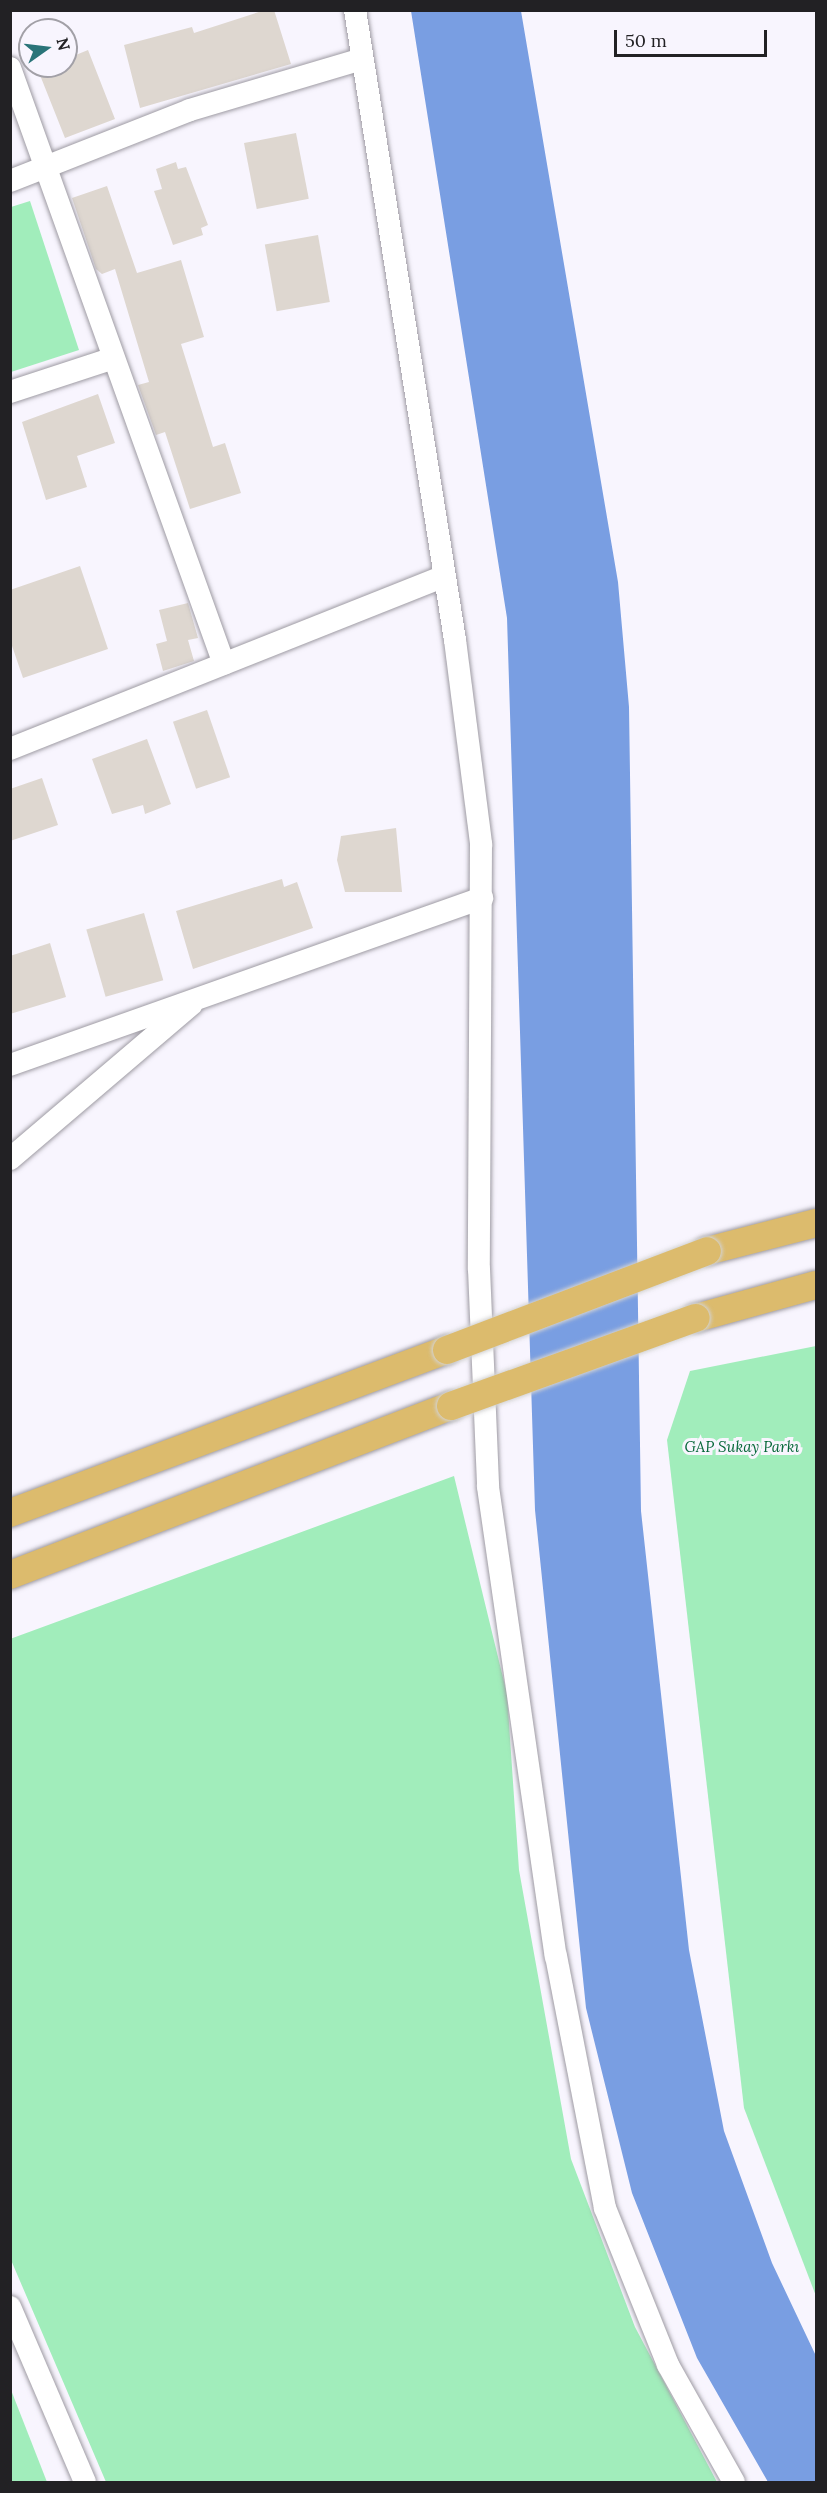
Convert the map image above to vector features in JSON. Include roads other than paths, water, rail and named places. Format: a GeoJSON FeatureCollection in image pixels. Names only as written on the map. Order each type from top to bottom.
{"type":"FeatureCollection","features":[{"type":"Feature","properties":{"kind":"main road"},"geometry":{"type":"LineString","coordinates":[[10,1513],[707,1251],[816,1223]]}},
{"type":"Feature","properties":{"kind":"main road"},"geometry":{"type":"LineString","coordinates":[[10,1575],[451,1406],[696,1318],[816,1285]]}},
{"type":"Feature","properties":{"kind":"street"},"geometry":{"type":"LineString","coordinates":[[355,10],[444,576],[481,844],[479,1269],[488,1487],[556,1956],[605,2208],[668,2365],[734,2482]]}},
{"type":"Feature","properties":{"kind":"street"},"geometry":{"type":"LineString","coordinates":[[10,181],[48,171],[190,110],[362,59]]}},
{"type":"Feature","properties":{"kind":"street"},"geometry":{"type":"LineString","coordinates":[[10,68],[48,171],[111,358],[224,664]]}},
{"type":"Feature","properties":{"kind":"street"},"geometry":{"type":"LineString","coordinates":[[10,392],[111,358]]}},
{"type":"Feature","properties":{"kind":"street"},"geometry":{"type":"LineString","coordinates":[[10,748],[444,576]]}},
{"type":"Feature","properties":{"kind":"street"},"geometry":{"type":"LineString","coordinates":[[10,1065],[482,898]]}},
{"type":"Feature","properties":{"kind":"street"},"geometry":{"type":"LineString","coordinates":[[10,1159],[201,997]]}},
{"type":"Feature","properties":{"kind":"street"},"geometry":{"type":"LineString","coordinates":[[10,2307],[85,2482]]}},
{"type":"Feature","properties":{"kind":"water"},"geometry":{"type":"Polygon","coordinates":[[[411,11],[521,11],[618,582],[629,707],[641,1511],[689,1950],[724,2131],[772,2263],[816,2356],[816,2482],[768,2482],[697,2358],[632,2193],[586,2008],[535,1510],[507,618],[411,11]]]}},
{"type":"Feature","properties":{"kind":"park label","name":"GAP Sukay Parkı"},"geometry":{"type":"Point","coordinates":[742,1447]}}]}
